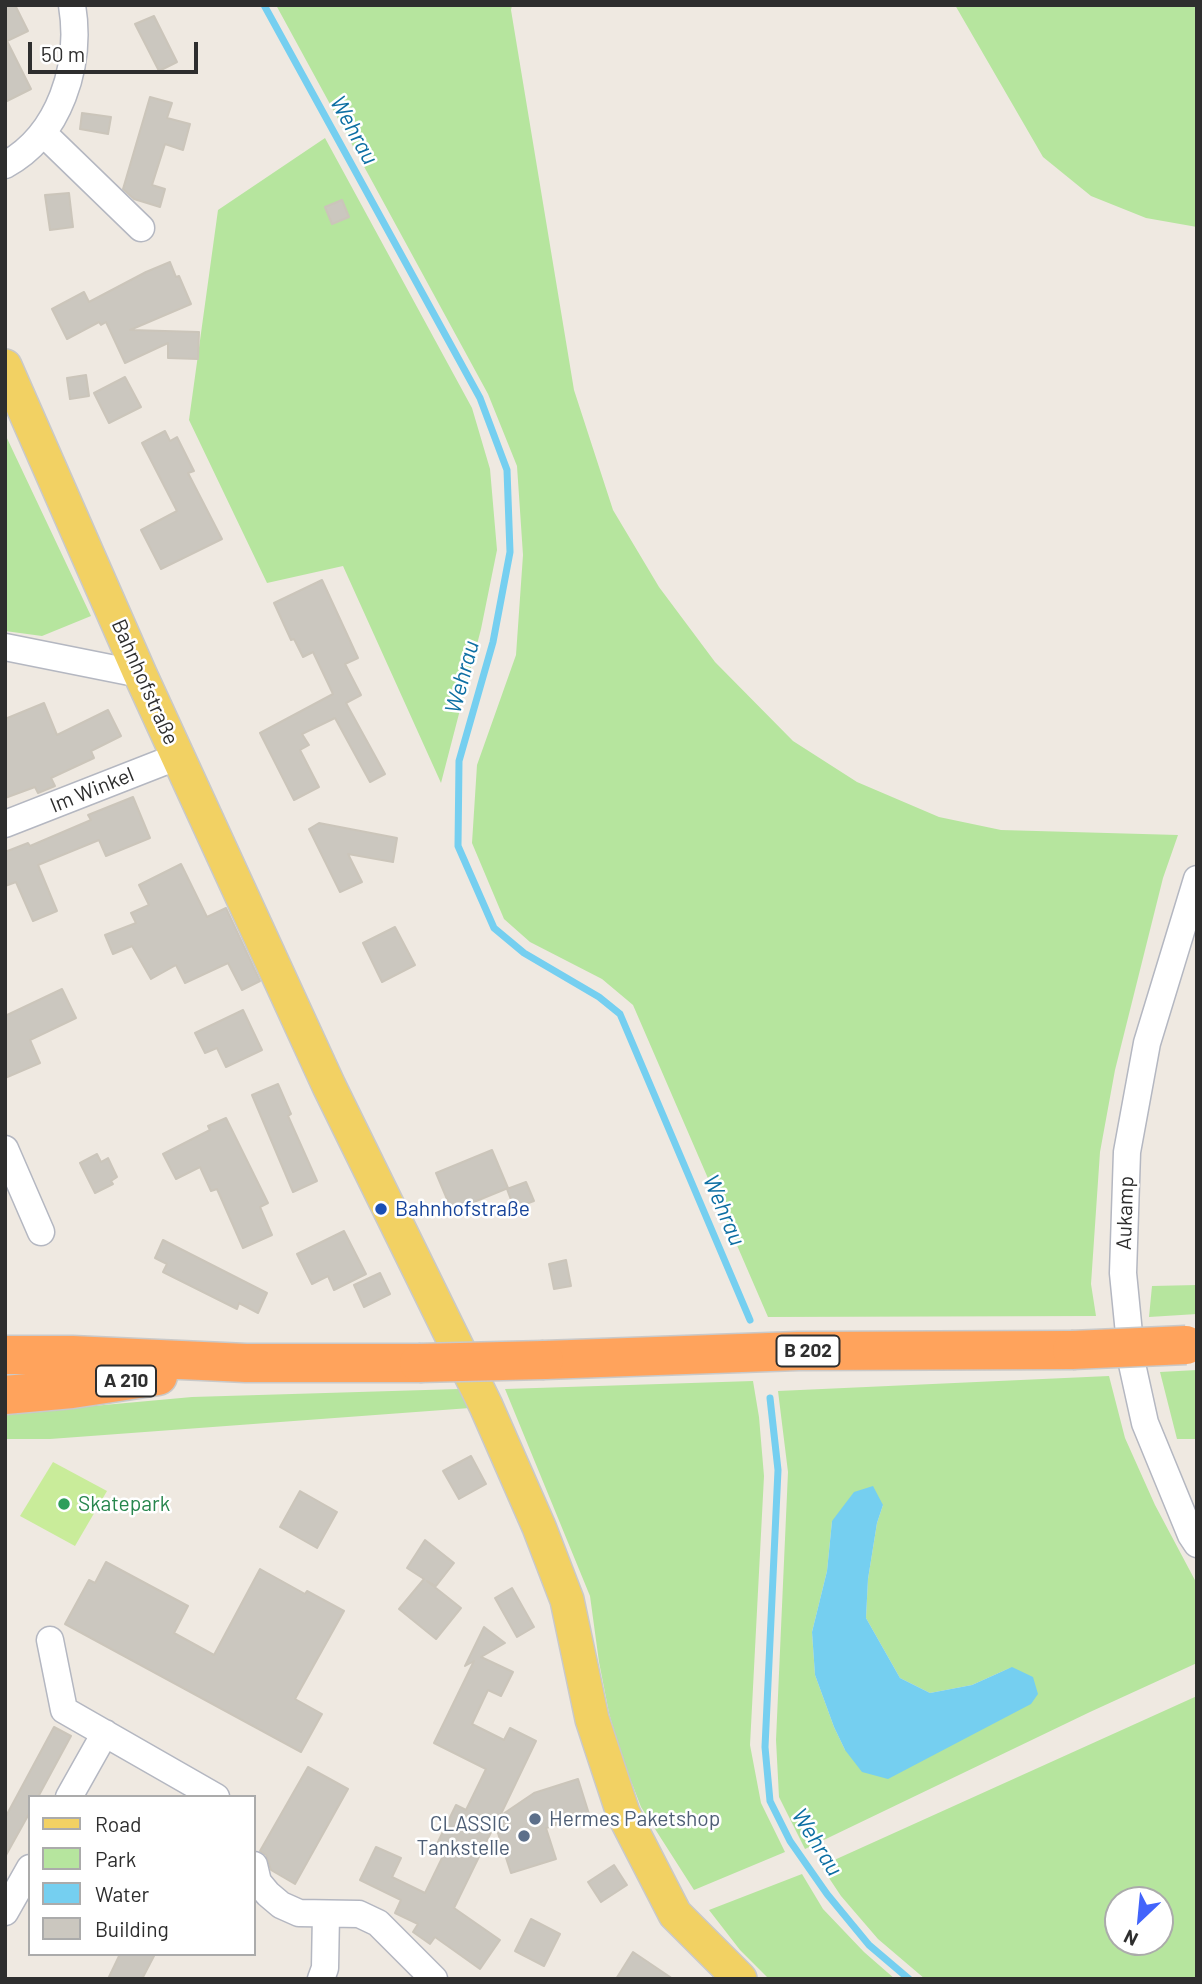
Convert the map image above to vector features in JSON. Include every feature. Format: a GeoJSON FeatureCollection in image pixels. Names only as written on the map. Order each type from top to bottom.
{"type":"FeatureCollection","features":[{"type":"Feature","properties":{"kind":"highway","name":"B 202"},"geometry":{"type":"LineString","coordinates":[[246,1363],[419,1363],[798,1351],[1072,1350],[1192,1344]]}},
{"type":"Feature","properties":{"kind":"highway","name":"A 210"},"geometry":{"type":"LineString","coordinates":[[5,1355],[72,1355],[246,1363]]}},
{"type":"Feature","properties":{"kind":"highway","name":"A 210"},"geometry":{"type":"LineString","coordinates":[[5,1395],[72,1389],[246,1363]]}},
{"type":"Feature","properties":{"kind":"main road","name":"Bahnhofstraße"},"geometry":{"type":"LineString","coordinates":[[5,366],[140,674],[329,1086],[486,1406],[539,1527],[567,1600],[592,1719],[623,1813],[675,1914],[740,1979]]}},
{"type":"Feature","properties":{"kind":"street"},"geometry":{"type":"LineString","coordinates":[[5,165],[21,157],[57,113],[66,90],[73,52],[72,5]]}},
{"type":"Feature","properties":{"kind":"street"},"geometry":{"type":"LineString","coordinates":[[43,133],[141,228]]}},
{"type":"Feature","properties":{"kind":"street"},"geometry":{"type":"LineString","coordinates":[[5,648],[140,674]]}},
{"type":"Feature","properties":{"kind":"street","name":"Im Winkel"},"geometry":{"type":"LineString","coordinates":[[5,824],[179,756]]}},
{"type":"Feature","properties":{"kind":"street","name":"Aukamp"},"geometry":{"type":"LineString","coordinates":[[1197,879],[1147,1043],[1127,1152],[1123,1273],[1132,1364],[1145,1423],[1197,1544]]}},
{"type":"Feature","properties":{"kind":"street"},"geometry":{"type":"LineString","coordinates":[[5,1149],[41,1232]]}},
{"type":"Feature","properties":{"kind":"street"},"geometry":{"type":"LineString","coordinates":[[50,1640],[64,1710],[213,1795]]}},
{"type":"Feature","properties":{"kind":"street"},"geometry":{"type":"LineString","coordinates":[[70,1795],[105,1733]]}},
{"type":"Feature","properties":{"kind":"street"},"geometry":{"type":"LineString","coordinates":[[5,1912],[28,1872]]}},
{"type":"Feature","properties":{"kind":"street"},"geometry":{"type":"LineString","coordinates":[[256,1874],[258,1882],[268,1894],[281,1905],[299,1913],[359,1914],[379,1923],[435,1979]]}},
{"type":"Feature","properties":{"kind":"street"},"geometry":{"type":"LineString","coordinates":[[321,1979],[325,1968],[326,1914]]}},
{"type":"Feature","properties":{"kind":"green space"},"geometry":{"type":"Polygon","coordinates":[[[276,5],[512,5],[574,390],[613,510],[659,587],[715,662],[793,741],[857,782],[939,817],[1001,830],[1178,835],[1163,878],[1115,1070],[1100,1152],[1091,1284],[1096,1316],[768,1317],[633,1005],[602,979],[530,942],[504,919],[472,843],[477,765],[516,655],[523,555],[517,466],[488,394],[276,5]]]}},
{"type":"Feature","properties":{"kind":"green space"},"geometry":{"type":"Polygon","coordinates":[[[955,5],[1197,5],[1197,227],[1146,218],[1091,196],[1043,157],[955,5]]]}},
{"type":"Feature","properties":{"kind":"green space"},"geometry":{"type":"Polygon","coordinates":[[[325,138],[472,408],[490,469],[497,550],[481,629],[441,783],[343,566],[267,583],[189,420],[218,210],[325,138]]]}},
{"type":"Feature","properties":{"kind":"green space"},"geometry":{"type":"Polygon","coordinates":[[[5,434],[91,616],[42,636],[5,631],[5,434]]]}},
{"type":"Feature","properties":{"kind":"green space"},"geometry":{"type":"Polygon","coordinates":[[[1197,1285],[1197,1314],[1149,1317],[1152,1286],[1197,1285]]]}},
{"type":"Feature","properties":{"kind":"green space"},"geometry":{"type":"Polygon","coordinates":[[[1197,1370],[1197,1439],[1177,1439],[1160,1372],[1197,1370]]]}},
{"type":"Feature","properties":{"kind":"green space"},"geometry":{"type":"Polygon","coordinates":[[[1109,1376],[1125,1438],[1155,1505],[1197,1584],[1197,1663],[805,1849],[779,1797],[776,1740],[788,1472],[778,1391],[1109,1376]],[[883,1505],[832,1521],[827,1571],[812,1632],[815,1675],[845,1750],[1012,1667],[972,1685],[930,1693],[900,1678],[866,1618],[868,1579],[877,1523],[883,1505]]]}},
{"type":"Feature","properties":{"kind":"green space"},"geometry":{"type":"Polygon","coordinates":[[[753,1381],[764,1476],[750,1745],[761,1803],[785,1852],[694,1890],[641,1807],[621,1755],[599,1662],[590,1596],[505,1389],[753,1381]]]}},
{"type":"Feature","properties":{"kind":"green space"},"geometry":{"type":"Polygon","coordinates":[[[459,1389],[470,1408],[50,1439],[5,1439],[5,1414],[192,1397],[459,1389]]]}},
{"type":"Feature","properties":{"kind":"green space","name":"Skatepark"},"geometry":{"type":"Polygon","coordinates":[[[53,1462],[107,1491],[75,1546],[20,1516],[53,1462]]]}},
{"type":"Feature","properties":{"kind":"green space"},"geometry":{"type":"Polygon","coordinates":[[[1197,1696],[1197,1979],[925,1979],[878,1939],[841,1896],[821,1866],[1197,1696]]]}},
{"type":"Feature","properties":{"kind":"green space"},"geometry":{"type":"Polygon","coordinates":[[[802,1874],[823,1909],[864,1952],[895,1979],[769,1979],[740,1950],[709,1910],[802,1874]]]}},
{"type":"Feature","properties":{"kind":"water"},"geometry":{"type":"Polygon","coordinates":[[[873,1486],[883,1505],[877,1523],[868,1579],[866,1618],[900,1678],[930,1693],[972,1685],[1012,1667],[1033,1677],[1038,1694],[1031,1704],[888,1779],[862,1772],[845,1750],[815,1675],[812,1632],[827,1571],[832,1521],[854,1492],[873,1486]]]}},
{"type":"Feature","properties":{"kind":"building"},"geometry":{"type":"Polygon","coordinates":[[[5,5],[15,5],[28,31],[7,41],[31,89],[5,102],[5,5]]]}},
{"type":"Feature","properties":{"kind":"building"},"geometry":{"type":"Polygon","coordinates":[[[154,16],[177,62],[159,71],[135,24],[154,16]]]}},
{"type":"Feature","properties":{"kind":"building"},"geometry":{"type":"Polygon","coordinates":[[[150,97],[172,103],[167,118],[190,124],[183,150],[165,144],[152,185],[165,189],[160,207],[134,199],[123,189],[150,97]]]}},
{"type":"Feature","properties":{"kind":"building"},"geometry":{"type":"Polygon","coordinates":[[[82,113],[111,117],[108,134],[80,129],[82,113]]]}},
{"type":"Feature","properties":{"kind":"building"},"geometry":{"type":"Polygon","coordinates":[[[69,193],[73,227],[50,230],[45,195],[69,193]]]}},
{"type":"Feature","properties":{"kind":"building"},"geometry":{"type":"Polygon","coordinates":[[[342,200],[349,217],[332,224],[325,207],[342,200]]]}},
{"type":"Feature","properties":{"kind":"building"},"geometry":{"type":"Polygon","coordinates":[[[170,262],[191,304],[130,330],[199,332],[198,359],[168,358],[168,343],[125,363],[106,322],[101,325],[99,322],[67,339],[52,309],[84,292],[89,302],[170,262]]]}},
{"type":"Feature","properties":{"kind":"building"},"geometry":{"type":"Polygon","coordinates":[[[86,375],[89,396],[70,399],[67,378],[86,375]]]}},
{"type":"Feature","properties":{"kind":"building"},"geometry":{"type":"Polygon","coordinates":[[[125,377],[141,407],[109,423],[94,393],[125,377]]]}},
{"type":"Feature","properties":{"kind":"building"},"geometry":{"type":"Polygon","coordinates":[[[165,431],[170,441],[177,437],[194,471],[188,473],[222,539],[161,569],[141,530],[177,511],[142,443],[165,431]]]}},
{"type":"Feature","properties":{"kind":"building"},"geometry":{"type":"Polygon","coordinates":[[[322,580],[358,658],[345,664],[361,695],[346,703],[385,774],[370,782],[335,718],[302,734],[309,745],[300,750],[319,787],[294,800],[260,733],[333,694],[313,652],[303,657],[294,639],[291,640],[274,603],[322,580]]]}},
{"type":"Feature","properties":{"kind":"building"},"geometry":{"type":"Polygon","coordinates":[[[44,703],[57,735],[108,710],[121,736],[91,751],[94,758],[51,778],[55,786],[38,793],[35,787],[5,798],[5,719],[44,703]]]}},
{"type":"Feature","properties":{"kind":"building"},"geometry":{"type":"Polygon","coordinates":[[[133,797],[150,838],[106,856],[99,840],[38,865],[57,911],[33,921],[16,882],[5,886],[5,852],[28,843],[30,846],[91,820],[88,815],[133,797]]]}},
{"type":"Feature","properties":{"kind":"building"},"geometry":{"type":"Polygon","coordinates":[[[319,823],[397,838],[393,862],[348,854],[362,882],[340,892],[309,829],[319,823]]]}},
{"type":"Feature","properties":{"kind":"building"},"geometry":{"type":"Polygon","coordinates":[[[181,864],[207,917],[226,908],[260,981],[242,990],[228,963],[185,983],[176,965],[151,979],[132,946],[113,954],[105,935],[136,923],[131,913],[149,905],[139,885],[181,864]]]}},
{"type":"Feature","properties":{"kind":"building"},"geometry":{"type":"Polygon","coordinates":[[[395,927],[415,965],[382,982],[363,943],[395,927]]]}},
{"type":"Feature","properties":{"kind":"building"},"geometry":{"type":"Polygon","coordinates":[[[62,989],[76,1018],[30,1040],[40,1063],[5,1078],[5,1016],[62,989]]]}},
{"type":"Feature","properties":{"kind":"building"},"geometry":{"type":"Polygon","coordinates":[[[243,1010],[262,1050],[226,1067],[217,1048],[205,1053],[195,1033],[243,1010]]]}},
{"type":"Feature","properties":{"kind":"building"},"geometry":{"type":"Polygon","coordinates":[[[278,1084],[291,1114],[288,1116],[317,1181],[293,1192],[252,1095],[278,1084]]]}},
{"type":"Feature","properties":{"kind":"building"},"geometry":{"type":"Polygon","coordinates":[[[226,1118],[268,1203],[260,1207],[272,1235],[243,1248],[217,1189],[211,1191],[200,1167],[176,1179],[163,1154],[210,1130],[208,1126],[226,1118]]]}},
{"type":"Feature","properties":{"kind":"building"},"geometry":{"type":"Polygon","coordinates":[[[492,1150],[508,1188],[452,1211],[436,1173],[492,1150]]]}},
{"type":"Feature","properties":{"kind":"building"},"geometry":{"type":"Polygon","coordinates":[[[97,1154],[101,1162],[108,1158],[117,1177],[111,1181],[113,1184],[95,1193],[80,1163],[97,1154]]]}},
{"type":"Feature","properties":{"kind":"building"},"geometry":{"type":"Polygon","coordinates":[[[526,1182],[534,1201],[514,1208],[507,1189],[526,1182]]]}},
{"type":"Feature","properties":{"kind":"building"},"geometry":{"type":"Polygon","coordinates":[[[344,1231],[366,1274],[334,1290],[328,1276],[312,1284],[297,1254],[344,1231]]]}},
{"type":"Feature","properties":{"kind":"building"},"geometry":{"type":"Polygon","coordinates":[[[163,1240],[267,1293],[258,1313],[239,1303],[237,1309],[163,1272],[167,1264],[155,1258],[163,1240]]]}},
{"type":"Feature","properties":{"kind":"building"},"geometry":{"type":"Polygon","coordinates":[[[566,1260],[571,1286],[554,1289],[549,1264],[566,1260]]]}},
{"type":"Feature","properties":{"kind":"building"},"geometry":{"type":"Polygon","coordinates":[[[380,1273],[390,1294],[364,1307],[354,1285],[380,1273]]]}},
{"type":"Feature","properties":{"kind":"building"},"geometry":{"type":"Polygon","coordinates":[[[471,1456],[486,1484],[459,1499],[443,1471],[471,1456]]]}},
{"type":"Feature","properties":{"kind":"building"},"geometry":{"type":"Polygon","coordinates":[[[300,1491],[337,1512],[317,1548],[280,1527],[300,1491]]]}},
{"type":"Feature","properties":{"kind":"building"},"geometry":{"type":"Polygon","coordinates":[[[425,1540],[454,1563],[436,1586],[427,1581],[461,1608],[436,1639],[399,1609],[424,1579],[407,1568],[425,1540]]]}},
{"type":"Feature","properties":{"kind":"building"},"geometry":{"type":"Polygon","coordinates":[[[106,1562],[188,1606],[174,1633],[214,1655],[260,1569],[305,1594],[307,1591],[344,1611],[295,1699],[322,1714],[301,1752],[65,1624],[89,1580],[95,1583],[106,1562]]]}},
{"type":"Feature","properties":{"kind":"building"},"geometry":{"type":"Polygon","coordinates":[[[512,1588],[534,1627],[517,1637],[495,1598],[512,1588]]]}},
{"type":"Feature","properties":{"kind":"building"},"geometry":{"type":"Polygon","coordinates":[[[484,1627],[505,1643],[481,1657],[513,1672],[501,1696],[488,1690],[472,1724],[504,1740],[510,1728],[536,1741],[500,1816],[534,1793],[578,1779],[589,1814],[546,1828],[556,1859],[511,1873],[495,1824],[454,1908],[500,1940],[480,1969],[435,1937],[430,1944],[413,1932],[418,1924],[395,1913],[401,1900],[360,1880],[376,1847],[401,1858],[392,1877],[425,1893],[444,1854],[434,1850],[456,1805],[466,1810],[486,1769],[434,1743],[474,1661],[465,1666],[484,1627]]]}},
{"type":"Feature","properties":{"kind":"building"},"geometry":{"type":"Polygon","coordinates":[[[54,1727],[71,1736],[39,1795],[28,1795],[28,1816],[5,1857],[5,1818],[54,1727]]]}},
{"type":"Feature","properties":{"kind":"building"},"geometry":{"type":"Polygon","coordinates":[[[308,1767],[348,1789],[295,1884],[271,1870],[266,1855],[260,1851],[308,1767]]]}},
{"type":"Feature","properties":{"kind":"building"},"geometry":{"type":"Polygon","coordinates":[[[614,1865],[627,1885],[601,1902],[588,1882],[614,1865]]]}},
{"type":"Feature","properties":{"kind":"building"},"geometry":{"type":"Polygon","coordinates":[[[531,1919],[560,1934],[544,1966],[515,1951],[531,1919]]]}},
{"type":"Feature","properties":{"kind":"building"},"geometry":{"type":"Polygon","coordinates":[[[633,1952],[673,1979],[616,1979],[633,1952]]]}},
{"type":"Feature","properties":{"kind":"building"},"geometry":{"type":"Polygon","coordinates":[[[119,1956],[154,1956],[142,1979],[108,1979],[119,1956]]]}},
{"type":"Feature","properties":{"kind":"waterway","name":"Wehrau"},"geometry":{"type":"LineString","coordinates":[[264,5],[480,398],[507,470],[510,552],[493,642],[459,761],[458,846],[494,928],[524,953],[599,997],[620,1014],[750,1320]]}},
{"type":"Feature","properties":{"kind":"waterway","name":"Wehrau"},"geometry":{"type":"LineString","coordinates":[[770,1398],[778,1470],[765,1747],[770,1801],[790,1841],[827,1894],[869,1945],[909,1979]]}},
{"type":"Feature","properties":{"kind":"place","name":"Bahnhofstraße"},"geometry":{"type":"Point","coordinates":[381,1209]}},
{"type":"Feature","properties":{"kind":"place","name":"Skatepark"},"geometry":{"type":"Point","coordinates":[64,1504]}},
{"type":"Feature","properties":{"kind":"place","name":"Hermes Paketshop"},"geometry":{"type":"Point","coordinates":[535,1819]}},
{"type":"Feature","properties":{"kind":"place","name":"CLASSIC Tankstelle"},"geometry":{"type":"Point","coordinates":[524,1836]}}]}
